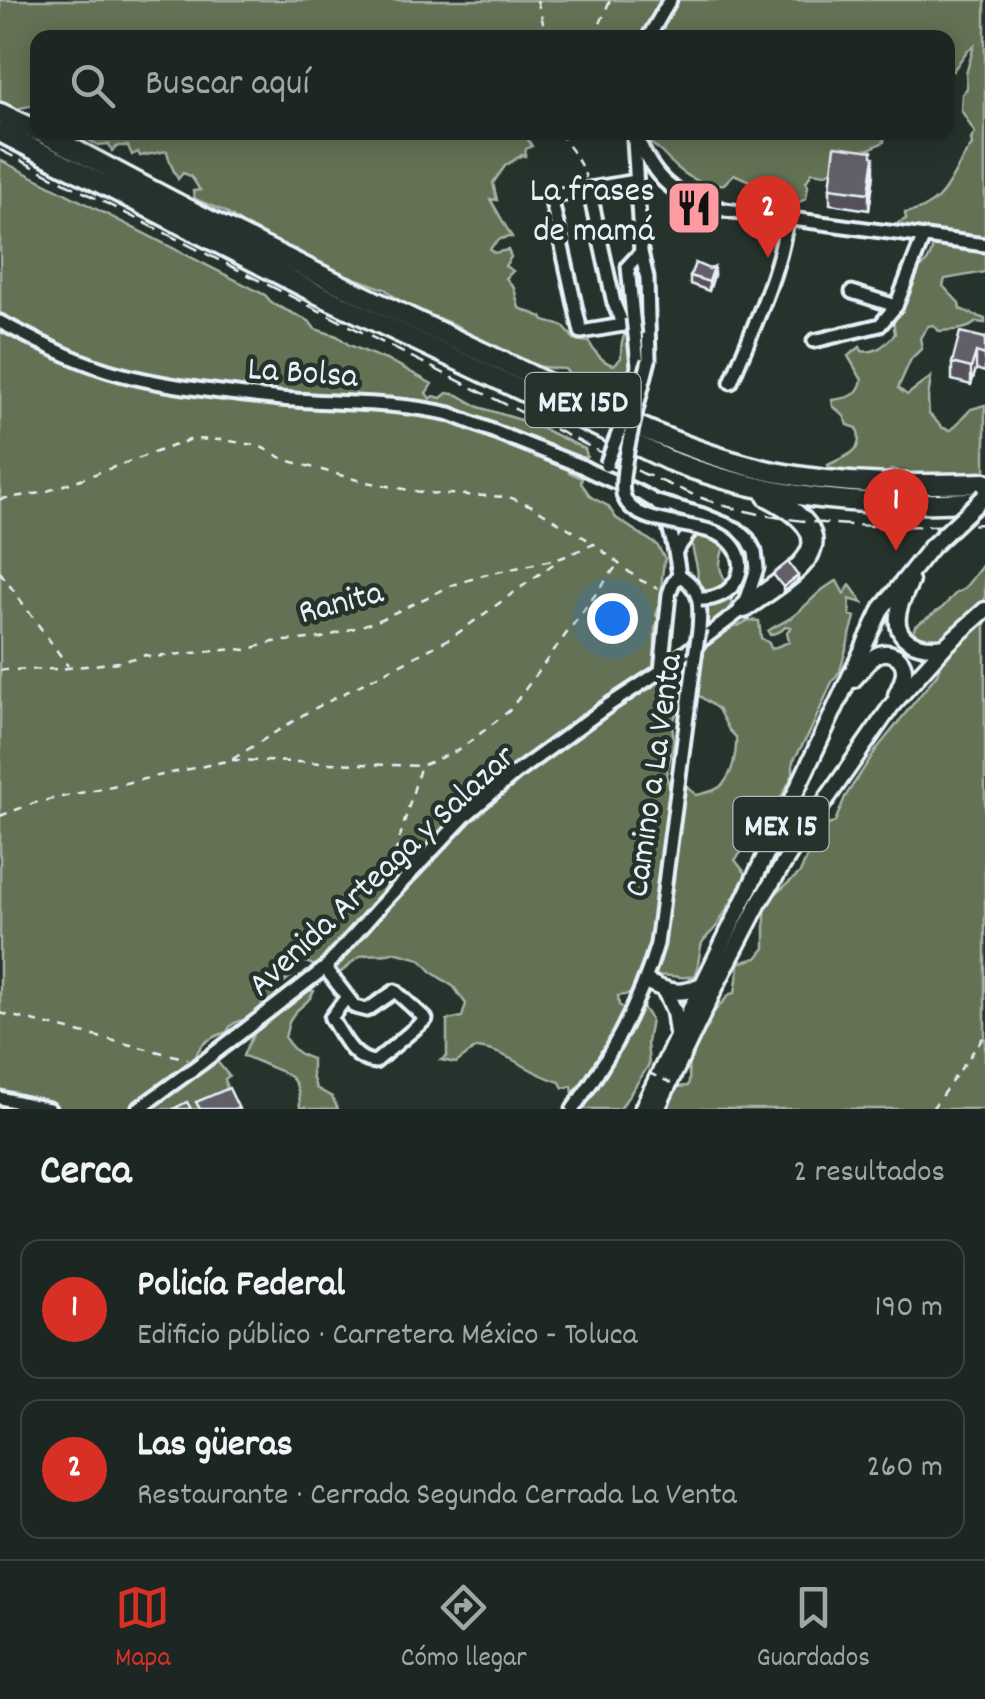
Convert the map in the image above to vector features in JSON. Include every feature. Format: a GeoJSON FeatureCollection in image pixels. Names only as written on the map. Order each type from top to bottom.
{"type":"FeatureCollection","features":[{"type":"Feature","properties":{"kind":"highway","name":"MEX 15D"},"geometry":{"type":"LineString","coordinates":[[0,112],[30,127]]}},
{"type":"Feature","properties":{"kind":"highway","name":"MEX 15D"},"geometry":{"type":"LineString","coordinates":[[0,132],[268,269],[610,433],[705,474],[808,498],[872,504],[985,492]]}},
{"type":"Feature","properties":{"kind":"highway","name":"MEX 15D"},"geometry":{"type":"LineString","coordinates":[[55,140],[465,344],[644,430],[708,455],[826,480],[985,492]]}},
{"type":"Feature","properties":{"kind":"highway"},"geometry":{"type":"LineString","coordinates":[[744,485],[799,516],[808,526],[812,545],[808,558],[798,568],[744,608]]}},
{"type":"Feature","properties":{"kind":"main road","name":"MEX 15"},"geometry":{"type":"LineString","coordinates":[[642,1109],[882,608],[931,547],[985,492]]}},
{"type":"Feature","properties":{"kind":"main road"},"geometry":{"type":"LineString","coordinates":[[919,562],[899,608],[899,626],[914,645],[945,646]]}},
{"type":"Feature","properties":{"kind":"main road","name":"MEX 15"},"geometry":{"type":"LineString","coordinates":[[657,1109],[759,903],[803,833],[892,705],[945,646],[985,610]]}},
{"type":"Feature","properties":{"kind":"main road"},"geometry":{"type":"LineString","coordinates":[[842,693],[874,657],[892,654],[902,662],[904,671],[892,705]]}},
{"type":"Feature","properties":{"kind":"main road"},"geometry":{"type":"LineString","coordinates":[[646,981],[665,991],[685,992],[701,986]]}},
{"type":"Feature","properties":{"kind":"main road"},"geometry":{"type":"LineString","coordinates":[[665,991],[674,1011],[677,1038]]}},
{"type":"Feature","properties":{"kind":"street"},"geometry":{"type":"LineString","coordinates":[[653,30],[670,0]]}},
{"type":"Feature","properties":{"kind":"street"},"geometry":{"type":"LineString","coordinates":[[634,140],[647,278],[649,360],[624,472],[623,494],[628,505],[643,515],[717,534],[732,545],[740,562],[737,580],[725,594],[714,599],[701,599],[679,575]]}},
{"type":"Feature","properties":{"kind":"street"},"geometry":{"type":"LineString","coordinates":[[638,140],[651,165],[682,196],[725,210],[985,245]]}},
{"type":"Feature","properties":{"kind":"street"},"geometry":{"type":"LineString","coordinates":[[636,181],[551,197],[581,332],[628,322],[648,329]]}},
{"type":"Feature","properties":{"kind":"street"},"geometry":{"type":"LineString","coordinates":[[589,189],[614,302],[635,335],[638,366],[630,403],[603,471],[657,502],[736,528],[752,546],[757,568],[744,608]]}},
{"type":"Feature","properties":{"kind":"street"},"geometry":{"type":"LineString","coordinates":[[731,382],[778,258],[787,219]]}},
{"type":"Feature","properties":{"kind":"street"},"geometry":{"type":"LineString","coordinates":[[814,341],[880,325],[896,306],[923,238]]}},
{"type":"Feature","properties":{"kind":"street"},"geometry":{"type":"LineString","coordinates":[[628,322],[628,266],[642,252]]}},
{"type":"Feature","properties":{"kind":"street"},"geometry":{"type":"LineString","coordinates":[[852,292],[896,306]]}},
{"type":"Feature","properties":{"kind":"street","name":"La Bolsa"},"geometry":{"type":"LineString","coordinates":[[0,322],[71,357],[133,377],[283,399],[428,409],[603,471]]}},
{"type":"Feature","properties":{"kind":"street"},"geometry":{"type":"LineString","coordinates":[[657,502],[676,552],[679,575],[669,594],[661,670]]}},
{"type":"Feature","properties":{"kind":"street"},"geometry":{"type":"LineString","coordinates":[[676,552],[703,515]]}},
{"type":"Feature","properties":{"kind":"street","name":"Camino a La Venta"},"geometry":{"type":"LineString","coordinates":[[573,1109],[612,1047],[646,981],[657,944],[701,599]]}},
{"type":"Feature","properties":{"kind":"street","name":"Avenida Arteaga y Salazar"},"geometry":{"type":"LineString","coordinates":[[140,1108],[324,968],[466,815],[504,783],[744,608]]}},
{"type":"Feature","properties":{"kind":"street"},"geometry":{"type":"LineString","coordinates":[[324,968],[355,1006],[366,1010],[395,991],[426,1019],[375,1062],[365,1062],[331,1018],[346,998]]}},
{"type":"Feature","properties":{"kind":"street"},"geometry":{"type":"LineString","coordinates":[[0,1098],[49,1109]]}},
{"type":"Feature","properties":{"kind":"path"},"geometry":{"type":"LineString","coordinates":[[537,0],[545,30]]}},
{"type":"Feature","properties":{"kind":"path"},"geometry":{"type":"LineString","coordinates":[[597,30],[610,0]]}},
{"type":"Feature","properties":{"kind":"path"},"geometry":{"type":"LineString","coordinates":[[564,140],[581,162],[589,189]]}},
{"type":"Feature","properties":{"kind":"path"},"geometry":{"type":"LineString","coordinates":[[0,499],[42,492],[192,439],[224,440],[259,446],[286,460],[426,494],[509,496],[532,506],[594,544],[638,579],[669,594]]}},
{"type":"Feature","properties":{"kind":"path","name":"Ranita"},"geometry":{"type":"LineString","coordinates":[[0,670],[69,668],[146,655],[246,650],[273,642],[322,638],[378,621],[453,585],[561,558],[594,544]]}},
{"type":"Feature","properties":{"kind":"path"},"geometry":{"type":"LineString","coordinates":[[230,760],[306,714],[451,638],[561,558]]}},
{"type":"Feature","properties":{"kind":"path"},"geometry":{"type":"LineString","coordinates":[[0,816],[34,803],[230,760],[421,766],[459,750],[509,711],[620,563]]}},
{"type":"Feature","properties":{"kind":"path"},"geometry":{"type":"LineString","coordinates":[[0,572],[69,668]]}},
{"type":"Feature","properties":{"kind":"path"},"geometry":{"type":"LineString","coordinates":[[380,906],[421,766]]}},
{"type":"Feature","properties":{"kind":"path"},"geometry":{"type":"LineString","coordinates":[[0,1013],[204,1062]]}},
{"type":"Feature","properties":{"kind":"path"},"geometry":{"type":"LineString","coordinates":[[932,1109],[985,1035]]}},
{"type":"Feature","properties":{"kind":"path"},"geometry":{"type":"LineString","coordinates":[[649,1073],[680,1087]]}},
{"type":"Feature","properties":{"kind":"green space"},"geometry":{"type":"Polygon","coordinates":[[[0,0],[985,0],[985,272],[945,279],[943,286],[960,309],[985,319],[985,323],[939,331],[928,326],[920,338],[922,348],[911,359],[898,388],[907,395],[931,377],[929,414],[943,428],[951,430],[971,409],[985,405],[985,470],[973,478],[942,474],[916,484],[893,469],[869,483],[834,477],[828,465],[853,452],[859,443],[857,428],[848,425],[832,400],[852,396],[860,386],[862,380],[848,356],[860,347],[867,352],[876,350],[895,334],[901,269],[923,266],[931,252],[933,245],[920,235],[900,233],[898,223],[906,219],[905,213],[920,210],[939,196],[972,145],[975,133],[961,110],[974,46],[955,68],[955,30],[30,30],[30,106],[13,110],[0,103],[0,0]]]}},
{"type":"Feature","properties":{"kind":"green space"},"geometry":{"type":"Polygon","coordinates":[[[88,140],[528,140],[532,146],[526,149],[525,156],[505,166],[493,183],[497,200],[490,199],[512,237],[499,240],[490,249],[494,253],[508,250],[511,257],[505,266],[513,271],[506,278],[514,288],[519,308],[563,326],[575,340],[589,342],[606,362],[614,365],[621,358],[626,332],[633,326],[636,344],[631,400],[614,410],[598,399],[593,388],[578,386],[565,369],[534,365],[508,351],[500,353],[479,346],[456,325],[419,311],[385,289],[327,268],[297,250],[258,235],[224,211],[195,199],[193,191],[200,190],[187,174],[178,179],[167,151],[140,156],[138,152],[132,155],[128,146],[112,151],[109,144],[98,145],[88,140]]]}},
{"type":"Feature","properties":{"kind":"green space"},"geometry":{"type":"Polygon","coordinates":[[[884,140],[867,150],[854,149],[825,174],[812,172],[806,182],[806,199],[793,205],[771,202],[769,182],[762,181],[766,189],[759,193],[754,183],[734,174],[724,184],[697,180],[650,142],[884,140]]]}},
{"type":"Feature","properties":{"kind":"green space"},"geometry":{"type":"Polygon","coordinates":[[[0,160],[265,295],[273,304],[309,321],[315,329],[337,336],[432,384],[426,393],[430,399],[447,393],[458,395],[585,449],[587,456],[566,464],[569,472],[582,478],[581,483],[591,497],[608,506],[616,518],[657,545],[665,559],[656,615],[660,621],[655,627],[655,666],[662,679],[684,690],[687,697],[672,724],[674,742],[666,775],[669,785],[679,783],[696,795],[715,790],[729,776],[736,749],[736,737],[718,709],[691,690],[708,633],[697,618],[700,587],[691,583],[698,574],[692,547],[694,535],[710,534],[725,544],[721,570],[733,594],[727,623],[738,626],[749,620],[759,621],[761,638],[771,649],[789,642],[787,632],[791,627],[770,635],[768,631],[794,616],[837,581],[844,594],[850,585],[863,603],[849,599],[850,615],[855,617],[840,671],[793,761],[793,775],[780,799],[751,824],[745,848],[735,860],[746,874],[718,924],[702,943],[696,975],[656,976],[650,967],[642,965],[630,994],[618,996],[619,1005],[626,1010],[640,1003],[651,1019],[649,1065],[620,1109],[575,1109],[572,1086],[563,1088],[560,1082],[488,1050],[476,1048],[456,1063],[441,1060],[447,1056],[447,1020],[462,1017],[466,1004],[454,987],[420,959],[394,952],[364,955],[339,973],[324,958],[320,968],[297,958],[295,973],[272,992],[288,997],[296,989],[314,991],[291,1017],[285,1038],[296,1051],[312,1059],[316,1088],[332,1097],[338,1109],[300,1109],[297,1088],[290,1076],[243,1056],[263,1016],[262,1005],[253,1018],[234,1023],[198,1052],[195,1064],[216,1060],[229,1076],[225,1079],[222,1109],[0,1109],[0,160]]]}},
{"type":"Feature","properties":{"kind":"green space"},"geometry":{"type":"Polygon","coordinates":[[[985,562],[985,1109],[665,1109],[662,1100],[672,1079],[676,1087],[688,1086],[689,1057],[709,1026],[706,1021],[735,993],[737,957],[742,962],[757,958],[765,948],[765,896],[774,895],[800,873],[818,830],[835,822],[845,797],[876,750],[937,674],[947,650],[911,639],[915,626],[964,589],[985,562]]]}},
{"type":"Feature","properties":{"kind":"building"},"geometry":{"type":"Polygon","coordinates":[[[835,146],[872,151],[869,193],[830,188],[835,146]]]}},
{"type":"Feature","properties":{"kind":"building"},"geometry":{"type":"Polygon","coordinates":[[[686,191],[705,199],[702,207],[682,199],[686,191]]]}},
{"type":"Feature","properties":{"kind":"building"},"geometry":{"type":"Polygon","coordinates":[[[695,263],[714,267],[709,282],[690,276],[695,263]]]}},
{"type":"Feature","properties":{"kind":"building"},"geometry":{"type":"Polygon","coordinates":[[[960,332],[985,338],[985,355],[976,352],[971,368],[952,363],[960,332]]]}},
{"type":"Feature","properties":{"kind":"building"},"geometry":{"type":"Polygon","coordinates":[[[788,562],[798,576],[783,587],[773,574],[788,562]]]}},
{"type":"Feature","properties":{"kind":"building"},"geometry":{"type":"Polygon","coordinates":[[[229,1088],[239,1109],[200,1109],[196,1102],[229,1088]]]}},
{"type":"Feature","properties":{"kind":"building"},"geometry":{"type":"Polygon","coordinates":[[[187,1102],[191,1109],[173,1109],[187,1102]]]}},
{"type":"Feature","properties":{"kind":"railway"},"geometry":{"type":"LineString","coordinates":[[0,150],[642,473],[707,500],[761,514],[824,523],[985,524]]}},
{"type":"Feature","properties":{"kind":"place","name":"La frases de mamá"},"geometry":{"type":"Point","coordinates":[694,208]}},
{"type":"Feature","properties":{"kind":"place","name":"Las güeras"},"geometry":{"type":"Point","coordinates":[768,258]}},
{"type":"Feature","properties":{"kind":"place","name":"Policía Federal"},"geometry":{"type":"Point","coordinates":[896,551]}}]}
